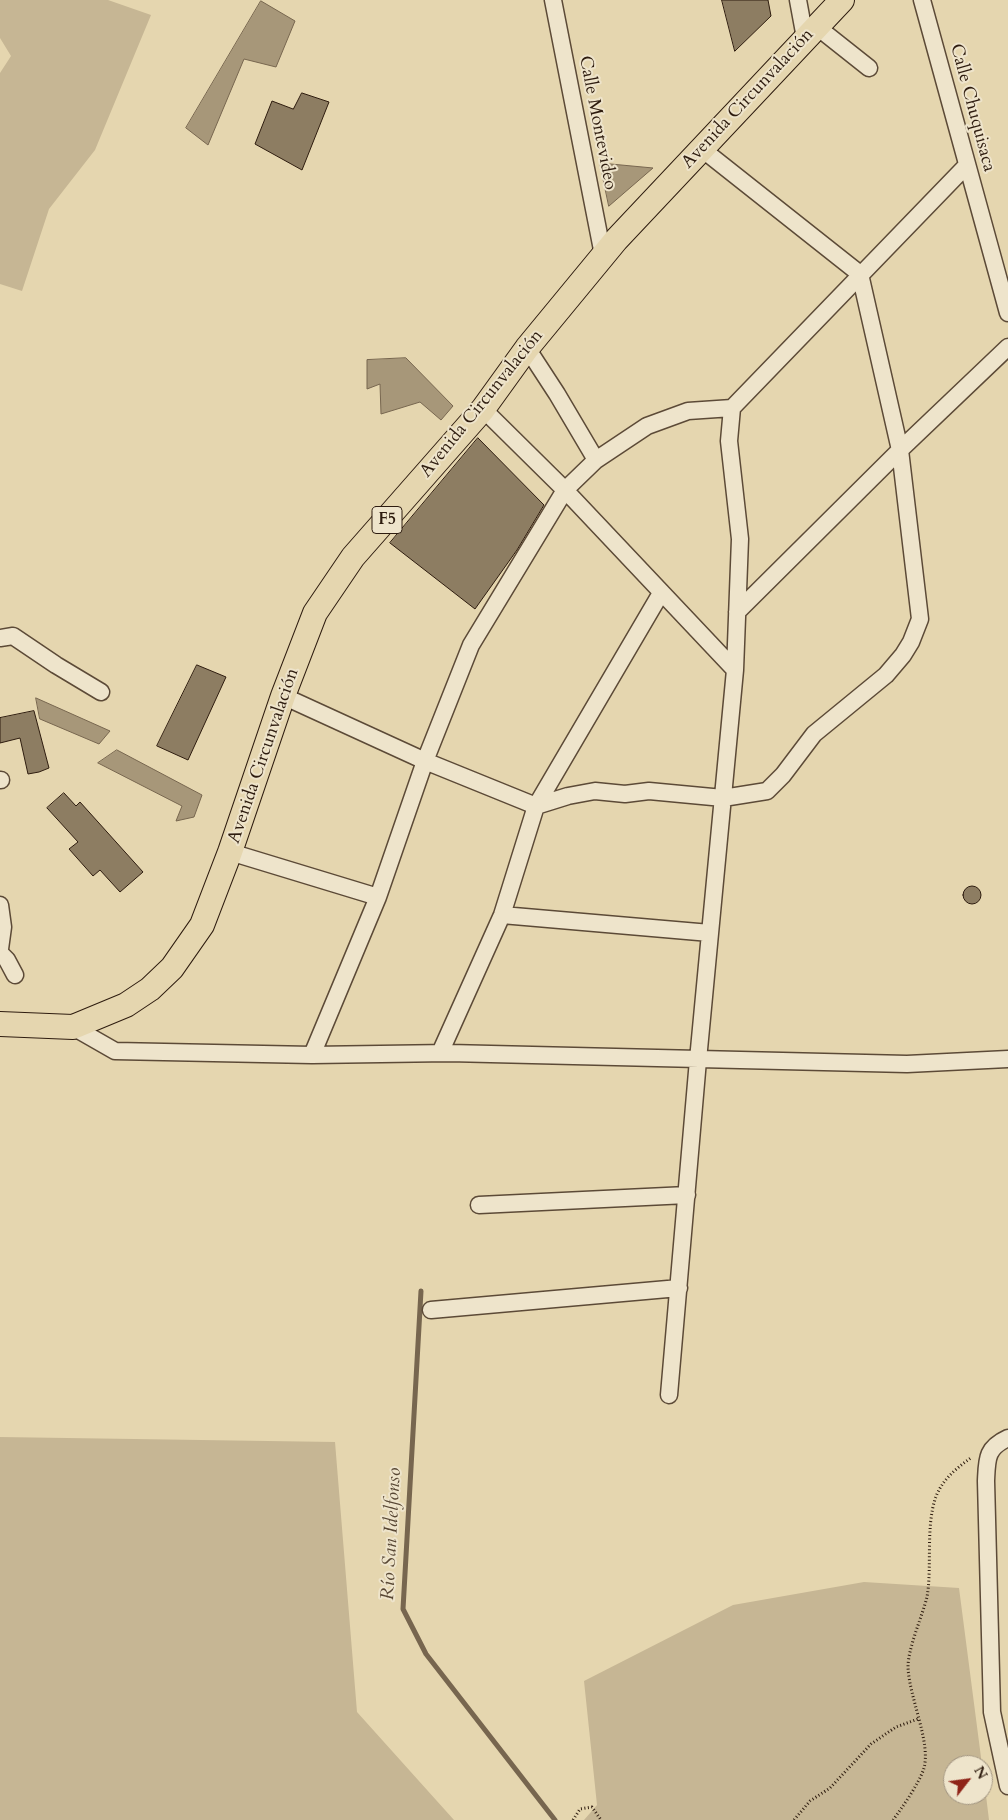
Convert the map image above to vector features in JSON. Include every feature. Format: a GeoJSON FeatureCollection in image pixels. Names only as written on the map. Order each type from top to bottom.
{"type":"FeatureCollection","features":[{"type":"Feature","properties":{"kind":"highway","name":"Avenida Circunvalación"},"geometry":{"type":"LineString","coordinates":[[0,1024],[73,1027],[126,1004],[150,989],[172,968],[202,925],[315,613],[353,557],[483,409],[527,348],[603,255],[842,0]]}},
{"type":"Feature","properties":{"kind":"street","name":"Calle Montevideo"},"geometry":{"type":"LineString","coordinates":[[553,0],[603,255]]}},
{"type":"Feature","properties":{"kind":"street"},"geometry":{"type":"LineString","coordinates":[[798,0],[811,32],[870,68]]}},
{"type":"Feature","properties":{"kind":"street","name":"Calle Chuquisaca"},"geometry":{"type":"LineString","coordinates":[[922,0],[1008,313]]}},
{"type":"Feature","properties":{"kind":"street"},"geometry":{"type":"LineString","coordinates":[[284,696],[425,761],[536,806],[568,796],[595,791],[624,794],[649,791],[723,798],[767,791],[783,775],[814,734],[886,675],[903,655],[911,642],[920,619],[900,450],[860,274],[702,149]]}},
{"type":"Feature","properties":{"kind":"street"},"geometry":{"type":"LineString","coordinates":[[669,1395],[735,670],[740,539],[729,441],[732,408],[966,165]]}},
{"type":"Feature","properties":{"kind":"street"},"geometry":{"type":"LineString","coordinates":[[737,612],[900,450],[1008,347]]}},
{"type":"Feature","properties":{"kind":"street"},"geometry":{"type":"LineString","coordinates":[[527,348],[558,394],[596,460]]}},
{"type":"Feature","properties":{"kind":"street"},"geometry":{"type":"LineString","coordinates":[[312,1055],[378,897],[425,761],[471,645],[565,490],[596,460],[647,426],[688,411],[732,408]]}},
{"type":"Feature","properties":{"kind":"street"},"geometry":{"type":"LineString","coordinates":[[483,409],[565,490],[735,670]]}},
{"type":"Feature","properties":{"kind":"street"},"geometry":{"type":"LineString","coordinates":[[440,1053],[502,915],[536,806],[661,593]]}},
{"type":"Feature","properties":{"kind":"street"},"geometry":{"type":"LineString","coordinates":[[0,638],[13,636],[101,692]]}},
{"type":"Feature","properties":{"kind":"street"},"geometry":{"type":"LineString","coordinates":[[230,852],[378,897]]}},
{"type":"Feature","properties":{"kind":"street"},"geometry":{"type":"LineString","coordinates":[[0,905],[3,927],[0,951],[7,960],[14,975]]}},
{"type":"Feature","properties":{"kind":"street"},"geometry":{"type":"LineString","coordinates":[[502,915],[710,933]]}},
{"type":"Feature","properties":{"kind":"street"},"geometry":{"type":"LineString","coordinates":[[73,1027],[115,1051],[312,1055],[440,1053],[907,1064],[1008,1059]]}},
{"type":"Feature","properties":{"kind":"street"},"geometry":{"type":"LineString","coordinates":[[479,1205],[687,1195]]}},
{"type":"Feature","properties":{"kind":"street"},"geometry":{"type":"LineString","coordinates":[[431,1310],[679,1288]]}},
{"type":"Feature","properties":{"kind":"street"},"geometry":{"type":"LineString","coordinates":[[1001,1442],[987,1460],[986,1482],[992,1712],[1008,1786]]}},
{"type":"Feature","properties":{"kind":"path"},"geometry":{"type":"LineString","coordinates":[[893,1820],[924,1768],[926,1751],[910,1687],[908,1665],[930,1582],[932,1506],[941,1486],[957,1468],[977,1454],[1001,1442]]}},
{"type":"Feature","properties":{"kind":"path"},"geometry":{"type":"LineString","coordinates":[[794,1820],[810,1801],[830,1788],[871,1744],[896,1727],[918,1719]]}},
{"type":"Feature","properties":{"kind":"path"},"geometry":{"type":"LineString","coordinates":[[573,1820],[580,1809],[592,1807],[602,1820]]}},
{"type":"Feature","properties":{"kind":"shaded area"},"geometry":{"type":"Polygon","coordinates":[[[0,0],[108,0],[151,15],[95,150],[49,209],[22,291],[0,284],[0,73],[11,56],[0,38],[0,0]]]}},
{"type":"Feature","properties":{"kind":"shaded area"},"geometry":{"type":"Polygon","coordinates":[[[261,1],[295,21],[276,67],[244,59],[208,145],[186,128],[261,1]]]}},
{"type":"Feature","properties":{"kind":"shaded area"},"geometry":{"type":"Polygon","coordinates":[[[600,163],[653,168],[609,206],[600,163]]]}},
{"type":"Feature","properties":{"kind":"shaded area"},"geometry":{"type":"Polygon","coordinates":[[[406,358],[453,406],[441,420],[420,402],[381,414],[380,384],[367,389],[367,360],[406,358]]]}},
{"type":"Feature","properties":{"kind":"shaded area"},"geometry":{"type":"Polygon","coordinates":[[[36,698],[110,731],[99,744],[40,719],[36,698]]]}},
{"type":"Feature","properties":{"kind":"shaded area"},"geometry":{"type":"Polygon","coordinates":[[[117,750],[202,795],[194,817],[176,821],[182,806],[98,763],[117,750]]]}},
{"type":"Feature","properties":{"kind":"shaded area"},"geometry":{"type":"Polygon","coordinates":[[[0,1437],[335,1442],[357,1712],[454,1820],[0,1820],[0,1437]]]}},
{"type":"Feature","properties":{"kind":"shaded area"},"geometry":{"type":"Polygon","coordinates":[[[864,1582],[959,1588],[981,1755],[943,1755],[943,1805],[987,1805],[989,1820],[584,1820],[597,1805],[584,1681],[733,1605],[864,1582]]]}},
{"type":"Feature","properties":{"kind":"building"},"geometry":{"type":"Polygon","coordinates":[[[722,0],[768,0],[771,16],[735,51],[722,0]]]}},
{"type":"Feature","properties":{"kind":"building"},"geometry":{"type":"Polygon","coordinates":[[[302,93],[329,102],[302,170],[255,144],[272,101],[293,109],[302,93]]]}},
{"type":"Feature","properties":{"kind":"building"},"geometry":{"type":"Polygon","coordinates":[[[478,438],[544,505],[517,550],[475,609],[390,543],[478,438]]]}},
{"type":"Feature","properties":{"kind":"building"},"geometry":{"type":"Polygon","coordinates":[[[197,665],[226,677],[188,760],[157,746],[197,665]]]}},
{"type":"Feature","properties":{"kind":"building"},"geometry":{"type":"Polygon","coordinates":[[[34,711],[49,768],[28,774],[20,738],[0,743],[0,718],[34,711]]]}},
{"type":"Feature","properties":{"kind":"building"},"geometry":{"type":"Polygon","coordinates":[[[64,793],[76,806],[80,802],[143,872],[120,892],[100,870],[93,876],[69,849],[78,842],[47,808],[64,793]]]}},
{"type":"Feature","properties":{"kind":"building"},"geometry":{"type":"Polygon","coordinates":[[[972,886],[978,889],[981,895],[978,901],[972,904],[966,901],[963,895],[966,889],[972,886]]]}},
{"type":"Feature","properties":{"kind":"waterway","name":"Río San Idelfonso"},"geometry":{"type":"LineString","coordinates":[[421,1291],[403,1609],[426,1654],[555,1820]]}}]}
